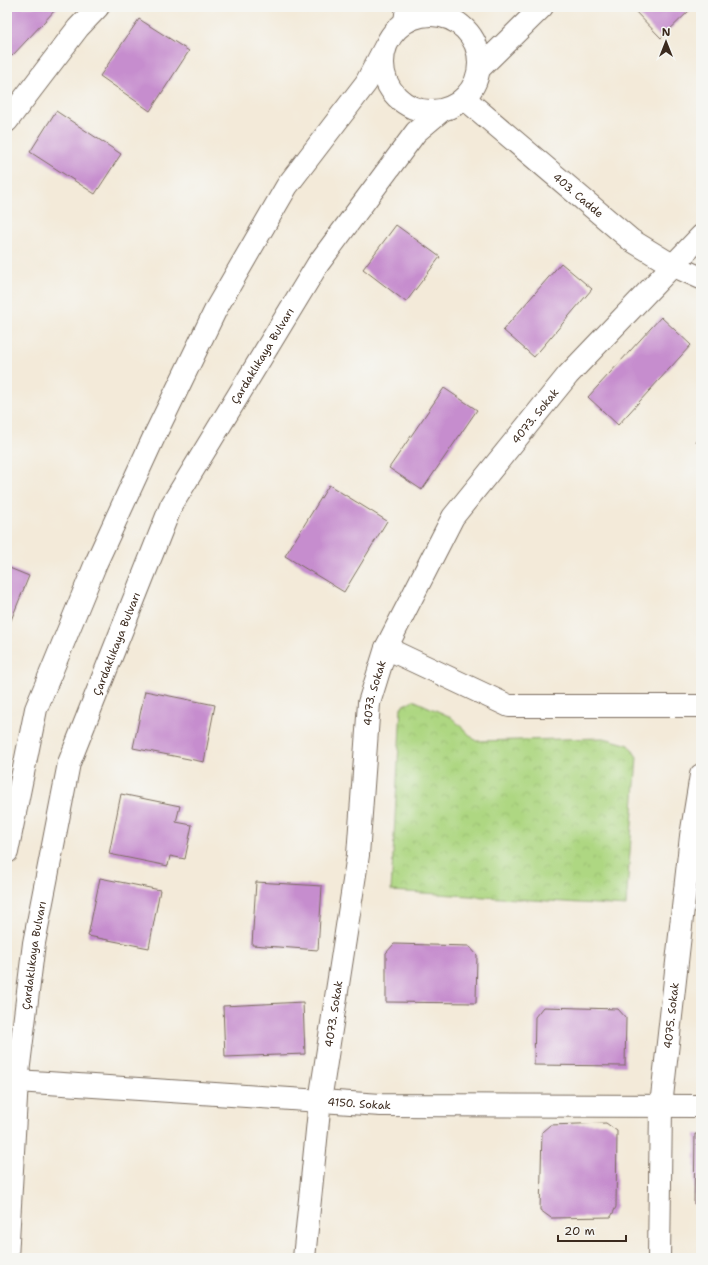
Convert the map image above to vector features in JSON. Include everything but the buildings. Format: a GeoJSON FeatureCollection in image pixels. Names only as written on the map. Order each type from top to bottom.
{"type":"FeatureCollection","features":[{"type":"Feature","properties":{"kind":"street"},"geometry":{"type":"LineString","coordinates":[[7,121],[78,28],[98,7]]}},
{"type":"Feature","properties":{"kind":"street"},"geometry":{"type":"LineString","coordinates":[[479,69],[542,7]]}},
{"type":"Feature","properties":{"kind":"street"},"geometry":{"type":"LineString","coordinates":[[7,852],[36,709],[96,563],[153,439],[217,307],[287,186],[366,83],[385,47],[393,32],[416,13],[435,15],[450,19],[463,27],[473,39],[478,54],[479,69],[474,84],[464,98],[451,108],[431,112],[416,110],[402,103],[391,92],[384,78],[382,62],[385,47]]}},
{"type":"Feature","properties":{"kind":"street","name":"403. Cadde"},"geometry":{"type":"LineString","coordinates":[[464,98],[631,240],[672,265],[701,278]]}},
{"type":"Feature","properties":{"kind":"street","name":"Çardaklıkaya Bulvarı"},"geometry":{"type":"LineString","coordinates":[[7,1258],[17,1081],[34,943],[69,763],[171,506],[318,264],[416,132],[441,111]]}},
{"type":"Feature","properties":{"kind":"street","name":"4073. Sokak"},"geometry":{"type":"LineString","coordinates":[[304,1258],[320,1101],[358,855],[369,703],[386,648],[453,517],[568,375],[701,236]]}},
{"type":"Feature","properties":{"kind":"street"},"geometry":{"type":"LineString","coordinates":[[386,648],[509,706],[701,706]]}},
{"type":"Feature","properties":{"kind":"street","name":"4075. Sokak"},"geometry":{"type":"LineString","coordinates":[[659,1258],[661,1106],[691,836],[701,775]]}},
{"type":"Feature","properties":{"kind":"street","name":"4150. Sokak"},"geometry":{"type":"LineString","coordinates":[[17,1081],[381,1105],[701,1106]]}},
{"type":"Feature","properties":{"kind":"green space"},"geometry":{"type":"Polygon","coordinates":[[[413,700],[451,717],[476,741],[604,738],[629,745],[637,757],[626,906],[391,891],[401,707],[413,700]]]}}]}
